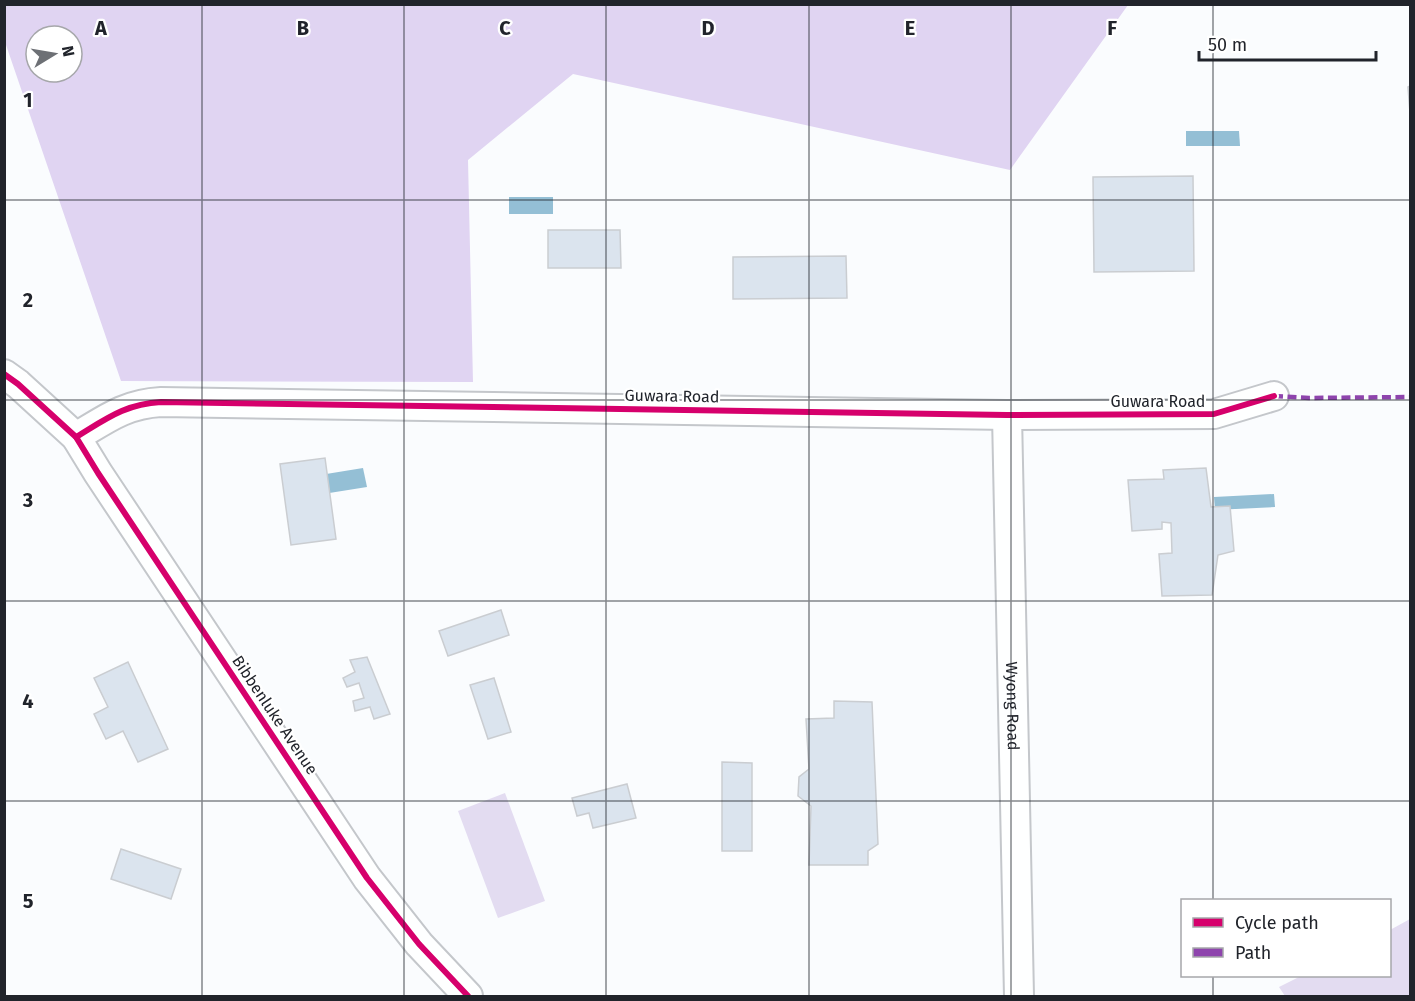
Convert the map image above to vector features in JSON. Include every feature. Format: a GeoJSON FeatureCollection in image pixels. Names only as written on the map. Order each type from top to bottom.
{"type":"FeatureCollection","features":[{"type":"Feature","properties":{"kind":"street","name":"Bibbenluke Avenue"},"geometry":{"type":"LineString","coordinates":[[4,374],[76,436],[98,473],[367,878],[419,944],[468,996]]}},
{"type":"Feature","properties":{"kind":"street","name":"Guwara Road"},"geometry":{"type":"LineString","coordinates":[[76,436],[130,406],[161,402],[1007,415],[1214,414],[1274,396]]}},
{"type":"Feature","properties":{"kind":"street","name":"Wyong Road"},"geometry":{"type":"LineString","coordinates":[[1007,415],[1019,996]]}},
{"type":"Feature","properties":{"kind":"shaded area"},"geometry":{"type":"Polygon","coordinates":[[[5,4],[1128,5],[1010,170],[573,74],[468,160],[473,382],[121,381],[5,42],[5,4]]]}},
{"type":"Feature","properties":{"kind":"shaded area"},"geometry":{"type":"Polygon","coordinates":[[[505,793],[545,901],[498,918],[458,811],[505,793]]]}},
{"type":"Feature","properties":{"kind":"shaded area"},"geometry":{"type":"Polygon","coordinates":[[[1410,919],[1410,996],[1285,996],[1279,987],[1299,977],[1391,977],[1391,929],[1410,919]]]}},
{"type":"Feature","properties":{"kind":"water"},"geometry":{"type":"Polygon","coordinates":[[[1186,131],[1239,131],[1240,146],[1186,146],[1186,131]]]}},
{"type":"Feature","properties":{"kind":"water"},"geometry":{"type":"Polygon","coordinates":[[[509,197],[553,197],[553,214],[509,214],[509,197]]]}},
{"type":"Feature","properties":{"kind":"water"},"geometry":{"type":"Polygon","coordinates":[[[363,468],[367,487],[323,494],[320,475],[363,468]]]}},
{"type":"Feature","properties":{"kind":"water"},"geometry":{"type":"Polygon","coordinates":[[[1274,494],[1275,507],[1215,510],[1214,497],[1274,494]]]}},
{"type":"Feature","properties":{"kind":"building"},"geometry":{"type":"Polygon","coordinates":[[[1410,86],[1410,113],[1408,87],[1410,86]]]}},
{"type":"Feature","properties":{"kind":"building"},"geometry":{"type":"Polygon","coordinates":[[[1193,176],[1194,271],[1094,272],[1093,177],[1193,176]]]}},
{"type":"Feature","properties":{"kind":"building"},"geometry":{"type":"Polygon","coordinates":[[[548,230],[620,230],[621,268],[548,268],[548,230]]]}},
{"type":"Feature","properties":{"kind":"building"},"geometry":{"type":"Polygon","coordinates":[[[846,256],[847,298],[733,299],[733,257],[846,256]]]}},
{"type":"Feature","properties":{"kind":"building"},"geometry":{"type":"Polygon","coordinates":[[[325,458],[336,539],[291,545],[280,464],[325,458]]]}},
{"type":"Feature","properties":{"kind":"building"},"geometry":{"type":"Polygon","coordinates":[[[1206,468],[1211,507],[1230,506],[1234,551],[1218,555],[1212,595],[1162,596],[1159,554],[1172,553],[1171,523],[1162,522],[1162,529],[1132,531],[1128,480],[1164,479],[1163,470],[1206,468]]]}},
{"type":"Feature","properties":{"kind":"building"},"geometry":{"type":"Polygon","coordinates":[[[501,610],[509,635],[448,656],[439,631],[501,610]]]}},
{"type":"Feature","properties":{"kind":"building"},"geometry":{"type":"Polygon","coordinates":[[[367,657],[390,714],[374,719],[370,707],[355,711],[353,701],[364,698],[359,683],[347,687],[343,678],[355,672],[350,660],[367,657]]]}},
{"type":"Feature","properties":{"kind":"building"},"geometry":{"type":"Polygon","coordinates":[[[128,662],[168,749],[138,762],[123,731],[106,739],[94,714],[108,707],[94,678],[128,662]]]}},
{"type":"Feature","properties":{"kind":"building"},"geometry":{"type":"Polygon","coordinates":[[[494,678],[511,732],[488,739],[470,685],[494,678]]]}},
{"type":"Feature","properties":{"kind":"building"},"geometry":{"type":"Polygon","coordinates":[[[834,701],[872,702],[878,844],[868,851],[868,865],[809,865],[811,806],[798,796],[799,777],[809,769],[806,719],[834,718],[834,701]]]}},
{"type":"Feature","properties":{"kind":"building"},"geometry":{"type":"Polygon","coordinates":[[[722,762],[752,763],[752,851],[722,851],[722,762]]]}},
{"type":"Feature","properties":{"kind":"building"},"geometry":{"type":"Polygon","coordinates":[[[627,784],[636,818],[593,828],[589,813],[577,816],[572,798],[627,784]]]}},
{"type":"Feature","properties":{"kind":"building"},"geometry":{"type":"Polygon","coordinates":[[[121,849],[181,869],[171,899],[111,879],[121,849]]]}},
{"type":"Feature","properties":{"kind":"marked path"},"geometry":{"type":"LineString","coordinates":[[1274,396],[1410,397]]}},
{"type":"Feature","properties":{"kind":"cycle path"},"geometry":{"type":"LineString","coordinates":[[4,374],[76,437],[367,878],[419,944],[468,996]]}},
{"type":"Feature","properties":{"kind":"cycle path"},"geometry":{"type":"LineString","coordinates":[[76,437],[126,409],[161,402],[1007,415],[1214,414],[1274,396]]}}]}
